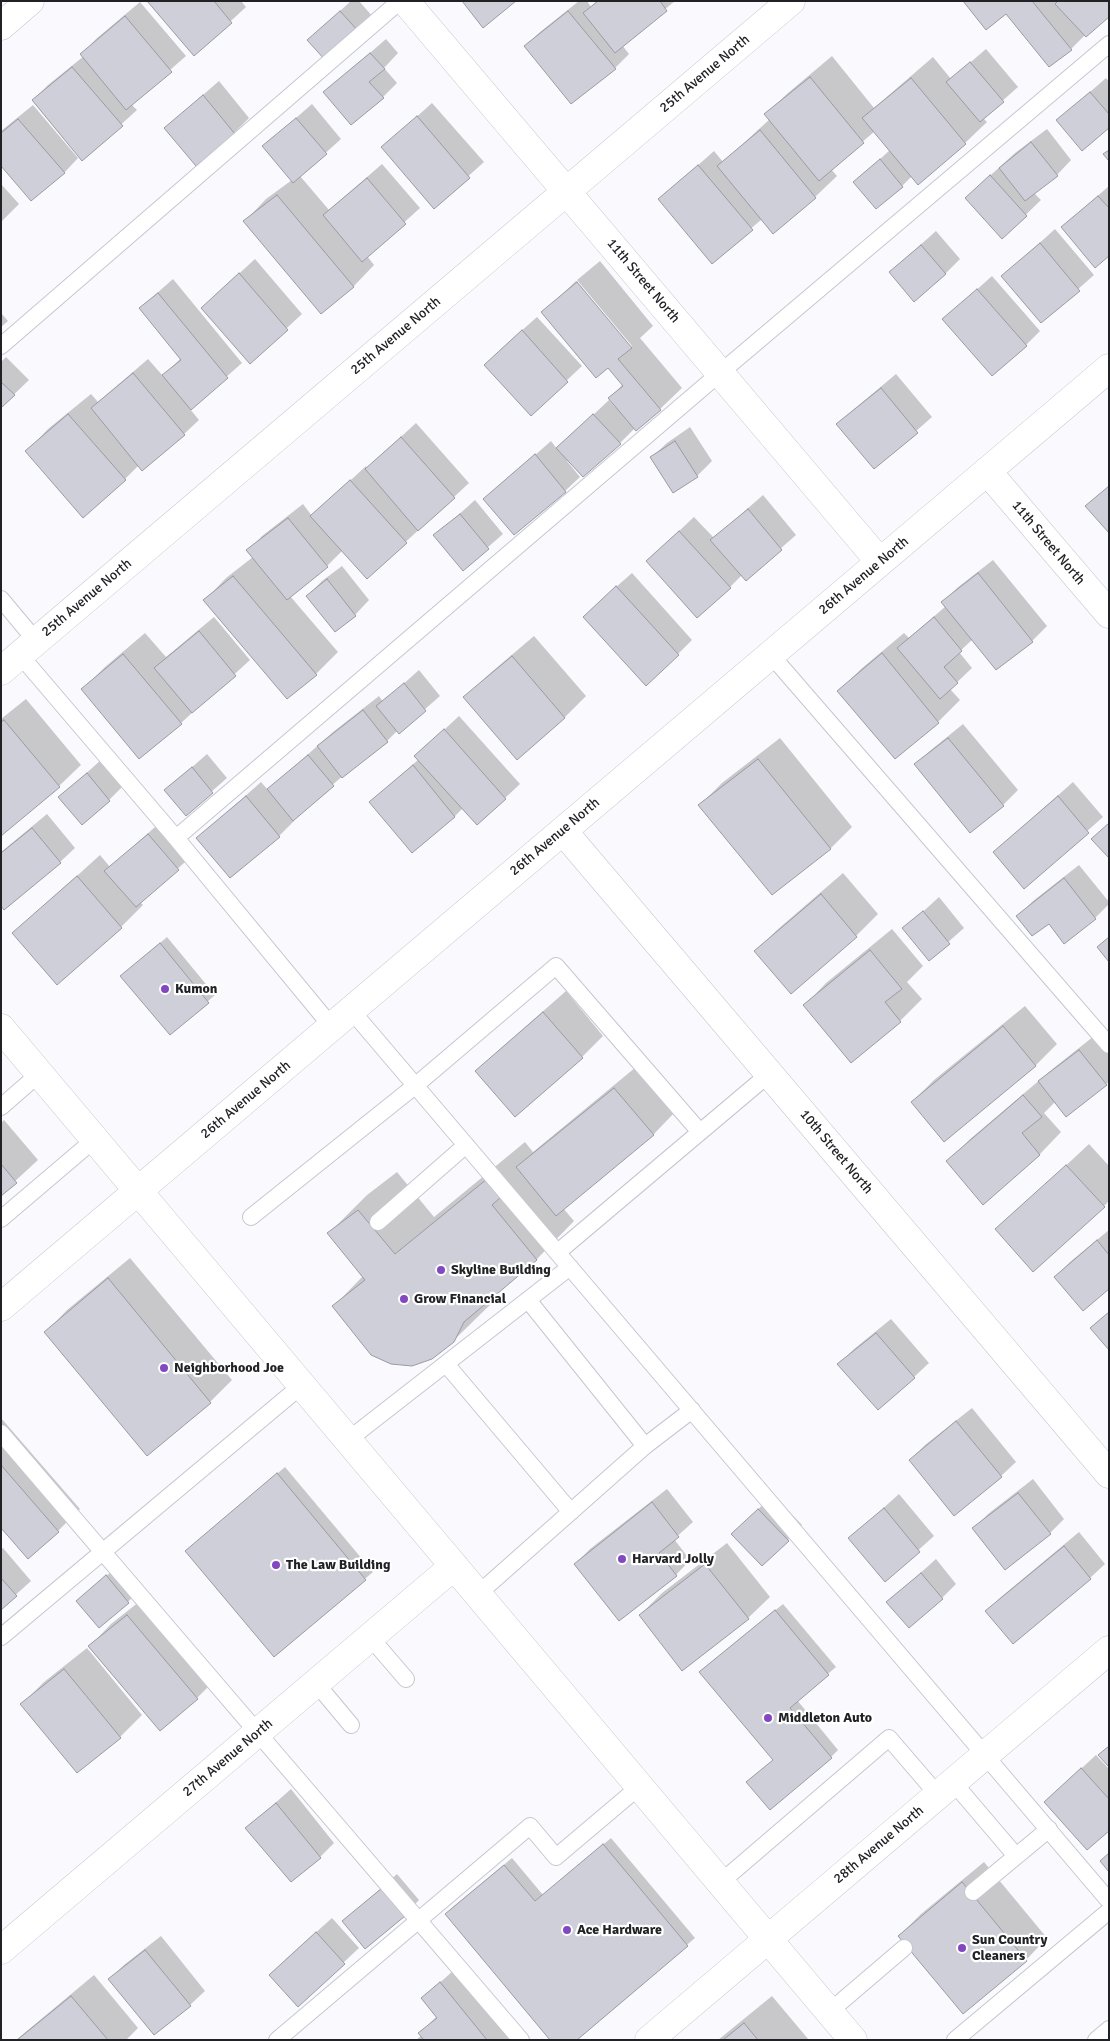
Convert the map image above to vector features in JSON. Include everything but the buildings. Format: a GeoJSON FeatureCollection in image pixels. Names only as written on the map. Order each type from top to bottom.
{"type":"FeatureCollection","features":[{"type":"Feature","properties":{"kind":"street"},"geometry":{"type":"LineString","coordinates":[[1,26],[30,1]]}},
{"type":"Feature","properties":{"kind":"street","name":"11th Street North"},"geometry":{"type":"LineString","coordinates":[[405,1],[880,562]]}},
{"type":"Feature","properties":{"kind":"street","name":"25th Avenue North"},"geometry":{"type":"LineString","coordinates":[[19,656],[791,1]]}},
{"type":"Feature","properties":{"kind":"street","name":"26th Avenue North"},"geometry":{"type":"LineString","coordinates":[[1,1307],[1109,368]]}},
{"type":"Feature","properties":{"kind":"street","name":"11th Street North"},"geometry":{"type":"LineString","coordinates":[[987,471],[1109,614]]}},
{"type":"Feature","properties":{"kind":"street","name":"10th Street North"},"geometry":{"type":"LineString","coordinates":[[563,831],[1109,1474]]}},
{"type":"Feature","properties":{"kind":"street"},"geometry":{"type":"LineString","coordinates":[[1,1028],[853,2040]]}},
{"type":"Feature","properties":{"kind":"street","name":"27th Avenue North"},"geometry":{"type":"LineString","coordinates":[[1,1950],[454,1566]]}},
{"type":"Feature","properties":{"kind":"street","name":"28th Avenue North"},"geometry":{"type":"LineString","coordinates":[[649,2040],[1109,1650]]}},
{"type":"Feature","properties":{"kind":"lane"},"geometry":{"type":"LineString","coordinates":[[1,346],[400,1]]}},
{"type":"Feature","properties":{"kind":"lane"},"geometry":{"type":"LineString","coordinates":[[176,838],[720,372],[1109,44]]}},
{"type":"Feature","properties":{"kind":"lane"},"geometry":{"type":"LineString","coordinates":[[1,600],[19,656],[176,838],[342,1019],[416,1086],[986,1754],[1109,1901]]}},
{"type":"Feature","properties":{"kind":"lane"},"geometry":{"type":"LineString","coordinates":[[771,655],[1109,1045]]}},
{"type":"Feature","properties":{"kind":"lane"},"geometry":{"type":"LineString","coordinates":[[251,1217],[416,1086],[556,966],[700,1132]]}},
{"type":"Feature","properties":{"kind":"lane"},"geometry":{"type":"LineString","coordinates":[[1,1107],[40,1073]]}},
{"type":"Feature","properties":{"kind":"lane"},"geometry":{"type":"LineString","coordinates":[[558,1252],[769,1074]]}},
{"type":"Feature","properties":{"kind":"lane"},"geometry":{"type":"LineString","coordinates":[[1,1219],[95,1139]]}},
{"type":"Feature","properties":{"kind":"lane"},"geometry":{"type":"LineString","coordinates":[[378,1222],[466,1145]]}},
{"type":"Feature","properties":{"kind":"lane"},"geometry":{"type":"LineString","coordinates":[[348,1440],[570,1268]]}},
{"type":"Feature","properties":{"kind":"lane"},"geometry":{"type":"LineString","coordinates":[[528,1300],[646,1446]]}},
{"type":"Feature","properties":{"kind":"lane"},"geometry":{"type":"LineString","coordinates":[[446,1364],[571,1512]]}},
{"type":"Feature","properties":{"kind":"lane"},"geometry":{"type":"LineString","coordinates":[[1,1637],[302,1385]]}},
{"type":"Feature","properties":{"kind":"lane"},"geometry":{"type":"LineString","coordinates":[[478,1594],[646,1446],[692,1410]]}},
{"type":"Feature","properties":{"kind":"lane"},"geometry":{"type":"LineString","coordinates":[[1,1433],[521,2040]]}},
{"type":"Feature","properties":{"kind":"lane"},"geometry":{"type":"LineString","coordinates":[[370,1637],[406,1679]]}},
{"type":"Feature","properties":{"kind":"lane"},"geometry":{"type":"LineString","coordinates":[[316,1683],[351,1725]]}},
{"type":"Feature","properties":{"kind":"lane"},"geometry":{"type":"LineString","coordinates":[[721,1882],[889,1738],[1016,1856]]}},
{"type":"Feature","properties":{"kind":"lane"},"geometry":{"type":"LineString","coordinates":[[276,2040],[530,1826],[556,1857],[640,1786]]}},
{"type":"Feature","properties":{"kind":"lane"},"geometry":{"type":"LineString","coordinates":[[973,1892],[1049,1830]]}},
{"type":"Feature","properties":{"kind":"lane"},"geometry":{"type":"LineString","coordinates":[[955,2040],[1109,1911]]}},
{"type":"Feature","properties":{"kind":"lane"},"geometry":{"type":"LineString","coordinates":[[829,2012],[904,1948]]}},
{"type":"Feature","properties":{"kind":"lane"},"geometry":{"type":"LineString","coordinates":[[1096,2040],[1109,2029]]}},
{"type":"Feature","properties":{"kind":"place","name":"Kumon"},"geometry":{"type":"Point","coordinates":[165,989]}},
{"type":"Feature","properties":{"kind":"place","name":"Skyline Building"},"geometry":{"type":"Point","coordinates":[441,1270]}},
{"type":"Feature","properties":{"kind":"place","name":"Grow Financial"},"geometry":{"type":"Point","coordinates":[404,1299]}},
{"type":"Feature","properties":{"kind":"place","name":"Neighborhood Joe"},"geometry":{"type":"Point","coordinates":[164,1368]}},
{"type":"Feature","properties":{"kind":"place","name":"Harvard Jolly"},"geometry":{"type":"Point","coordinates":[622,1559]}},
{"type":"Feature","properties":{"kind":"place","name":"The Law Building"},"geometry":{"type":"Point","coordinates":[276,1565]}},
{"type":"Feature","properties":{"kind":"place","name":"Middleton Auto"},"geometry":{"type":"Point","coordinates":[768,1718]}},
{"type":"Feature","properties":{"kind":"place","name":"Ace Hardware"},"geometry":{"type":"Point","coordinates":[567,1930]}},
{"type":"Feature","properties":{"kind":"place","name":"Sun Country Cleaners"},"geometry":{"type":"Point","coordinates":[962,1948]}}]}
